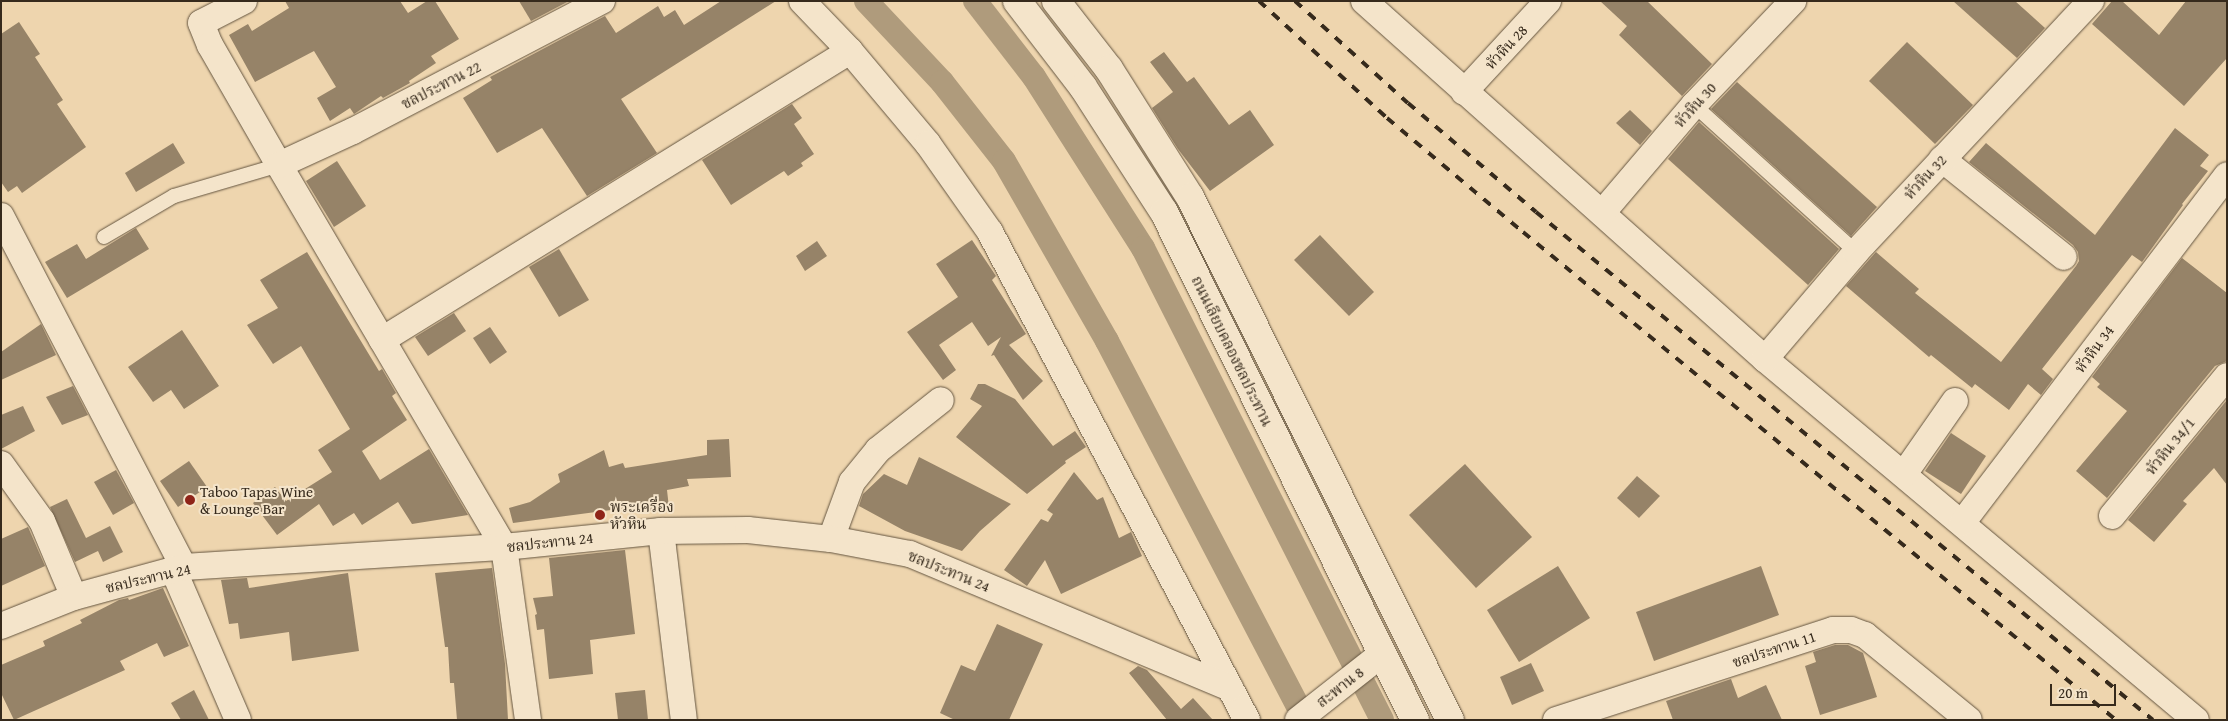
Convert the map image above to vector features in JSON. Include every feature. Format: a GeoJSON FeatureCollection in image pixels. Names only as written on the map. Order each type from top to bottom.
{"type":"FeatureCollection","features":[{"type":"Feature","properties":{"kind":"street"},"geometry":{"type":"LineString","coordinates":[[244,1],[201,23],[210,45],[279,165],[504,547],[528,720]]}},
{"type":"Feature","properties":{"kind":"street","name":"ชลประทาน 22"},"geometry":{"type":"LineString","coordinates":[[279,165],[352,131],[602,1]]}},
{"type":"Feature","properties":{"kind":"street"},"geometry":{"type":"LineString","coordinates":[[802,1],[850,51],[928,144],[990,232],[1246,720]]}},
{"type":"Feature","properties":{"kind":"street","name":"ถนนเลียบคลองชลประทาน"},"geometry":{"type":"LineString","coordinates":[[1017,1],[1083,87],[1164,212],[1415,720]]}},
{"type":"Feature","properties":{"kind":"street","name":"ถนนเลียบคลองชลประทาน"},"geometry":{"type":"LineString","coordinates":[[1056,1],[1109,69],[1190,197],[1450,720]]}},
{"type":"Feature","properties":{"kind":"street"},"geometry":{"type":"LineString","coordinates":[[1364,1],[1765,359],[2196,720]]}},
{"type":"Feature","properties":{"kind":"street","name":"หัวหิน 28"},"geometry":{"type":"LineString","coordinates":[[1464,92],[1548,1]]}},
{"type":"Feature","properties":{"kind":"street","name":"หัวหิน 30"},"geometry":{"type":"LineString","coordinates":[[1602,213],[1694,106],[1793,1]]}},
{"type":"Feature","properties":{"kind":"street","name":"หัวหิน 32"},"geometry":{"type":"LineString","coordinates":[[1765,359],[1856,252],[2092,1]]}},
{"type":"Feature","properties":{"kind":"street"},"geometry":{"type":"LineString","coordinates":[[382,340],[850,51]]}},
{"type":"Feature","properties":{"kind":"street"},"geometry":{"type":"LineString","coordinates":[[1942,159],[2064,257]]}},
{"type":"Feature","properties":{"kind":"street","name":"หัวหิน 34"},"geometry":{"type":"LineString","coordinates":[[1962,523],[2227,175]]}},
{"type":"Feature","properties":{"kind":"street"},"geometry":{"type":"LineString","coordinates":[[1,216],[178,568],[238,720]]}},
{"type":"Feature","properties":{"kind":"street","name":"หัวหิน 34/1"},"geometry":{"type":"LineString","coordinates":[[2112,516],[2227,376]]}},
{"type":"Feature","properties":{"kind":"street"},"geometry":{"type":"LineString","coordinates":[[831,539],[852,482],[878,450],[941,400]]}},
{"type":"Feature","properties":{"kind":"street"},"geometry":{"type":"LineString","coordinates":[[1904,474],[1955,401]]}},
{"type":"Feature","properties":{"kind":"street"},"geometry":{"type":"LineString","coordinates":[[1,464],[42,521],[74,597]]}},
{"type":"Feature","properties":{"kind":"street","name":"ชลประทาน 24"},"geometry":{"type":"LineString","coordinates":[[1,626],[74,597],[178,568],[504,547],[661,532],[748,530],[831,539],[910,554],[1230,688]]}},
{"type":"Feature","properties":{"kind":"street"},"geometry":{"type":"LineString","coordinates":[[661,532],[684,720]]}},
{"type":"Feature","properties":{"kind":"street","name":"ชลประทาน 11"},"geometry":{"type":"LineString","coordinates":[[1556,720],[1833,630],[1851,630],[1865,635],[1940,707],[1968,720]]}},
{"type":"Feature","properties":{"kind":"street"},"geometry":{"type":"LineString","coordinates":[[1382,654],[1409,638]]}},
{"type":"Feature","properties":{"kind":"street","name":"สะพาน 8"},"geometry":{"type":"LineString","coordinates":[[1298,720],[1382,654]]}},
{"type":"Feature","properties":{"kind":"lane"},"geometry":{"type":"LineString","coordinates":[[1694,106],[1856,252]]}},
{"type":"Feature","properties":{"kind":"lane"},"geometry":{"type":"LineString","coordinates":[[104,237],[174,196],[279,165]]}},
{"type":"Feature","properties":{"kind":"building"},"geometry":{"type":"Polygon","coordinates":[[[285,1],[400,1],[408,13],[427,1],[435,1],[459,39],[431,56],[436,63],[409,81],[410,83],[383,98],[381,96],[354,114],[350,108],[330,121],[317,98],[336,87],[314,51],[255,82],[229,35],[248,24],[252,31],[289,8],[285,1]]]}},
{"type":"Feature","properties":{"kind":"building"},"geometry":{"type":"Polygon","coordinates":[[[519,1],[569,1],[531,21],[519,1]]]}},
{"type":"Feature","properties":{"kind":"building"},"geometry":{"type":"Polygon","coordinates":[[[721,1],[776,1],[621,99],[657,153],[587,196],[542,128],[497,153],[463,98],[492,80],[490,77],[605,16],[616,33],[658,6],[664,17],[675,10],[684,25],[721,1]]]}},
{"type":"Feature","properties":{"kind":"building"},"geometry":{"type":"Polygon","coordinates":[[[1600,1],[1647,1],[1712,64],[1682,96],[1619,35],[1627,26],[1600,1]]]}},
{"type":"Feature","properties":{"kind":"building"},"geometry":{"type":"Polygon","coordinates":[[[1953,1],[2015,1],[2045,28],[2017,58],[1953,1]]]}},
{"type":"Feature","properties":{"kind":"building"},"geometry":{"type":"Polygon","coordinates":[[[2112,1],[2122,1],[2159,35],[2186,1],[2227,1],[2227,58],[2184,106],[2092,24],[2112,1]]]}},
{"type":"Feature","properties":{"kind":"building"},"geometry":{"type":"Polygon","coordinates":[[[19,22],[40,54],[35,57],[63,100],[57,104],[86,147],[22,193],[17,186],[8,192],[1,182],[1,34],[19,22]]]}},
{"type":"Feature","properties":{"kind":"building"},"geometry":{"type":"Polygon","coordinates":[[[1907,42],[1973,105],[1935,144],[1869,81],[1907,42]]]}},
{"type":"Feature","properties":{"kind":"building"},"geometry":{"type":"Polygon","coordinates":[[[1164,52],[1187,82],[1194,77],[1229,125],[1250,110],[1274,145],[1210,191],[1178,149],[1152,108],[1173,92],[1150,62],[1164,52]]]}},
{"type":"Feature","properties":{"kind":"building"},"geometry":{"type":"Polygon","coordinates":[[[1737,82],[1877,207],[1851,236],[1711,109],[1737,82]]]}},
{"type":"Feature","properties":{"kind":"building"},"geometry":{"type":"Polygon","coordinates":[[[792,104],[802,118],[794,124],[814,154],[801,163],[803,166],[788,176],[784,171],[731,205],[702,160],[792,104]]]}},
{"type":"Feature","properties":{"kind":"building"},"geometry":{"type":"Polygon","coordinates":[[[1630,110],[1652,131],[1640,145],[1616,123],[1630,110]]]}},
{"type":"Feature","properties":{"kind":"building"},"geometry":{"type":"Polygon","coordinates":[[[1699,122],[1839,249],[1808,285],[1668,159],[1699,122]]]}},
{"type":"Feature","properties":{"kind":"building"},"geometry":{"type":"Polygon","coordinates":[[[2175,128],[2209,155],[2200,166],[2208,171],[2182,204],[2142,262],[2132,255],[2042,369],[2053,379],[2041,395],[2028,384],[2009,410],[1975,384],[1972,388],[1931,355],[1929,357],[1846,286],[1876,252],[1919,289],[1915,293],[2001,362],[2076,266],[2079,261],[2078,252],[2073,245],[1969,162],[1986,143],[2095,235],[2175,128]]]}},
{"type":"Feature","properties":{"kind":"building"},"geometry":{"type":"Polygon","coordinates":[[[173,143],[185,163],[136,192],[125,173],[173,143]]]}},
{"type":"Feature","properties":{"kind":"building"},"geometry":{"type":"Polygon","coordinates":[[[337,161],[366,206],[334,227],[306,181],[337,161]]]}},
{"type":"Feature","properties":{"kind":"building"},"geometry":{"type":"Polygon","coordinates":[[[136,228],[149,249],[67,298],[45,262],[77,244],[86,259],[136,228]]]}},
{"type":"Feature","properties":{"kind":"building"},"geometry":{"type":"Polygon","coordinates":[[[1320,235],[1374,292],[1349,316],[1294,260],[1320,235]]]}},
{"type":"Feature","properties":{"kind":"building"},"geometry":{"type":"Polygon","coordinates":[[[972,240],[996,276],[992,280],[1026,334],[1009,345],[1043,381],[1023,400],[994,355],[991,356],[1001,337],[988,346],[972,322],[939,345],[956,370],[943,380],[907,332],[958,297],[936,264],[972,240]]]}},
{"type":"Feature","properties":{"kind":"building"},"geometry":{"type":"Polygon","coordinates":[[[817,241],[827,256],[805,271],[796,256],[817,241]]]}},
{"type":"Feature","properties":{"kind":"building"},"geometry":{"type":"Polygon","coordinates":[[[559,249],[589,300],[559,317],[529,267],[559,249]]]}},
{"type":"Feature","properties":{"kind":"building"},"geometry":{"type":"Polygon","coordinates":[[[307,252],[379,371],[382,369],[396,393],[392,396],[407,420],[362,451],[380,480],[429,449],[468,515],[412,524],[398,502],[362,525],[354,513],[333,526],[319,504],[277,535],[253,503],[275,487],[286,501],[332,472],[318,450],[350,429],[301,346],[273,364],[247,325],[278,308],[260,280],[307,252]]]}},
{"type":"Feature","properties":{"kind":"building"},"geometry":{"type":"Polygon","coordinates":[[[2182,258],[2227,293],[2227,361],[2215,366],[2107,498],[2076,471],[2127,411],[2097,387],[2100,384],[2092,377],[2182,258]]]}},
{"type":"Feature","properties":{"kind":"building"},"geometry":{"type":"Polygon","coordinates":[[[454,313],[466,331],[428,356],[415,337],[454,313]]]}},
{"type":"Feature","properties":{"kind":"building"},"geometry":{"type":"Polygon","coordinates":[[[41,324],[56,355],[1,380],[1,352],[41,324]]]}},
{"type":"Feature","properties":{"kind":"building"},"geometry":{"type":"Polygon","coordinates":[[[490,327],[507,352],[490,364],[473,338],[490,327]]]}},
{"type":"Feature","properties":{"kind":"building"},"geometry":{"type":"Polygon","coordinates":[[[182,330],[219,386],[184,409],[171,390],[153,402],[128,367],[182,330]]]}},
{"type":"Feature","properties":{"kind":"building"},"geometry":{"type":"Polygon","coordinates":[[[978,384],[985,384],[1015,399],[1053,446],[1075,431],[1086,447],[1065,461],[1066,463],[1027,494],[956,437],[982,406],[970,399],[978,384]]]}},
{"type":"Feature","properties":{"kind":"building"},"geometry":{"type":"Polygon","coordinates":[[[73,386],[88,415],[62,425],[46,397],[73,386]]]}},
{"type":"Feature","properties":{"kind":"building"},"geometry":{"type":"Polygon","coordinates":[[[2227,400],[2227,485],[2214,468],[2183,501],[2187,504],[2154,542],[2128,520],[2227,400]]]}},
{"type":"Feature","properties":{"kind":"building"},"geometry":{"type":"Polygon","coordinates":[[[23,406],[35,431],[1,449],[1,415],[23,406]]]}},
{"type":"Feature","properties":{"kind":"building"},"geometry":{"type":"Polygon","coordinates":[[[1951,433],[1986,456],[1961,494],[1925,471],[1951,433]]]}},
{"type":"Feature","properties":{"kind":"building"},"geometry":{"type":"Polygon","coordinates":[[[729,439],[731,477],[687,479],[689,486],[667,490],[669,508],[642,512],[641,506],[513,523],[509,508],[530,502],[560,482],[558,474],[604,450],[609,467],[623,463],[625,468],[707,455],[707,440],[729,439]]]}},
{"type":"Feature","properties":{"kind":"building"},"geometry":{"type":"Polygon","coordinates":[[[919,457],[1011,504],[980,531],[962,551],[905,531],[859,506],[863,494],[884,474],[907,485],[919,457]]]}},
{"type":"Feature","properties":{"kind":"building"},"geometry":{"type":"Polygon","coordinates":[[[189,461],[207,487],[178,507],[160,481],[189,461]]]}},
{"type":"Feature","properties":{"kind":"building"},"geometry":{"type":"Polygon","coordinates":[[[1465,464],[1532,537],[1476,588],[1409,515],[1465,464]]]}},
{"type":"Feature","properties":{"kind":"building"},"geometry":{"type":"Polygon","coordinates":[[[116,470],[134,503],[113,515],[94,482],[116,470]]]}},
{"type":"Feature","properties":{"kind":"building"},"geometry":{"type":"Polygon","coordinates":[[[1074,472],[1097,500],[1103,497],[1119,538],[1131,532],[1142,556],[1061,594],[1045,560],[1027,586],[1004,570],[1041,519],[1048,522],[1053,514],[1047,510],[1074,472]]]}},
{"type":"Feature","properties":{"kind":"building"},"geometry":{"type":"Polygon","coordinates":[[[1637,476],[1660,496],[1639,518],[1617,498],[1637,476]]]}},
{"type":"Feature","properties":{"kind":"building"},"geometry":{"type":"Polygon","coordinates":[[[67,499],[86,538],[110,526],[123,552],[103,562],[98,551],[75,562],[50,507],[67,499]]]}},
{"type":"Feature","properties":{"kind":"building"},"geometry":{"type":"Polygon","coordinates":[[[28,527],[45,566],[1,586],[1,539],[28,527]]]}},
{"type":"Feature","properties":{"kind":"building"},"geometry":{"type":"Polygon","coordinates":[[[625,550],[635,634],[590,640],[593,674],[549,679],[544,629],[537,630],[535,615],[537,614],[533,598],[553,596],[549,558],[625,550]]]}},
{"type":"Feature","properties":{"kind":"building"},"geometry":{"type":"Polygon","coordinates":[[[1558,566],[1590,618],[1519,662],[1487,610],[1558,566]]]}},
{"type":"Feature","properties":{"kind":"building"},"geometry":{"type":"Polygon","coordinates":[[[1761,566],[1779,615],[1654,661],[1636,612],[1761,566]]]}},
{"type":"Feature","properties":{"kind":"building"},"geometry":{"type":"Polygon","coordinates":[[[492,568],[505,664],[508,720],[457,720],[454,683],[450,683],[448,647],[445,647],[435,573],[492,568]]]}},
{"type":"Feature","properties":{"kind":"building"},"geometry":{"type":"Polygon","coordinates":[[[348,573],[359,651],[292,661],[289,632],[240,639],[238,623],[229,624],[221,580],[247,578],[249,588],[348,573]]]}},
{"type":"Feature","properties":{"kind":"building"},"geometry":{"type":"Polygon","coordinates":[[[163,588],[189,646],[164,657],[157,643],[120,661],[125,670],[14,720],[1,693],[1,665],[45,646],[43,641],[82,623],[80,620],[119,600],[128,598],[129,600],[163,588]]]}},
{"type":"Feature","properties":{"kind":"building"},"geometry":{"type":"Polygon","coordinates":[[[997,624],[1043,644],[1009,720],[955,720],[940,713],[961,665],[975,671],[997,624]]]}},
{"type":"Feature","properties":{"kind":"building"},"geometry":{"type":"Polygon","coordinates":[[[1835,645],[1848,645],[1863,653],[1877,697],[1820,715],[1805,666],[1816,662],[1813,652],[1835,645]]]}},
{"type":"Feature","properties":{"kind":"building"},"geometry":{"type":"Polygon","coordinates":[[[1531,663],[1544,691],[1512,705],[1500,677],[1531,663]]]}},
{"type":"Feature","properties":{"kind":"building"},"geometry":{"type":"Polygon","coordinates":[[[1138,666],[1147,670],[1181,709],[1193,698],[1213,720],[1167,720],[1129,673],[1138,666]]]}},
{"type":"Feature","properties":{"kind":"building"},"geometry":{"type":"Polygon","coordinates":[[[1731,679],[1738,698],[1766,685],[1782,720],[1673,720],[1666,701],[1731,679]]]}},
{"type":"Feature","properties":{"kind":"building"},"geometry":{"type":"Polygon","coordinates":[[[194,690],[209,720],[181,720],[171,703],[194,690]]]}},
{"type":"Feature","properties":{"kind":"building"},"geometry":{"type":"Polygon","coordinates":[[[645,690],[648,720],[618,720],[615,693],[645,690]]]}},
{"type":"Feature","properties":{"kind":"waterway"},"geometry":{"type":"LineString","coordinates":[[866,1],[942,82],[1004,161],[1107,341],[1305,720]]}},
{"type":"Feature","properties":{"kind":"waterway"},"geometry":{"type":"LineString","coordinates":[[975,1],[1034,77],[1143,248],[1382,720]]}},
{"type":"Feature","properties":{"kind":"railway"},"geometry":{"type":"LineString","coordinates":[[1259,1],[1387,118],[2116,720]]}},
{"type":"Feature","properties":{"kind":"railway"},"geometry":{"type":"LineString","coordinates":[[1295,1],[1408,103],[1536,212],[2153,720]]}},
{"type":"Feature","properties":{"kind":"place","name":"Taboo Tapas Wine & Lounge Bar"},"geometry":{"type":"Point","coordinates":[190,500]}},
{"type":"Feature","properties":{"kind":"place","name":"พระเครื่อง หัวหิน"},"geometry":{"type":"Point","coordinates":[600,515]}}]}
